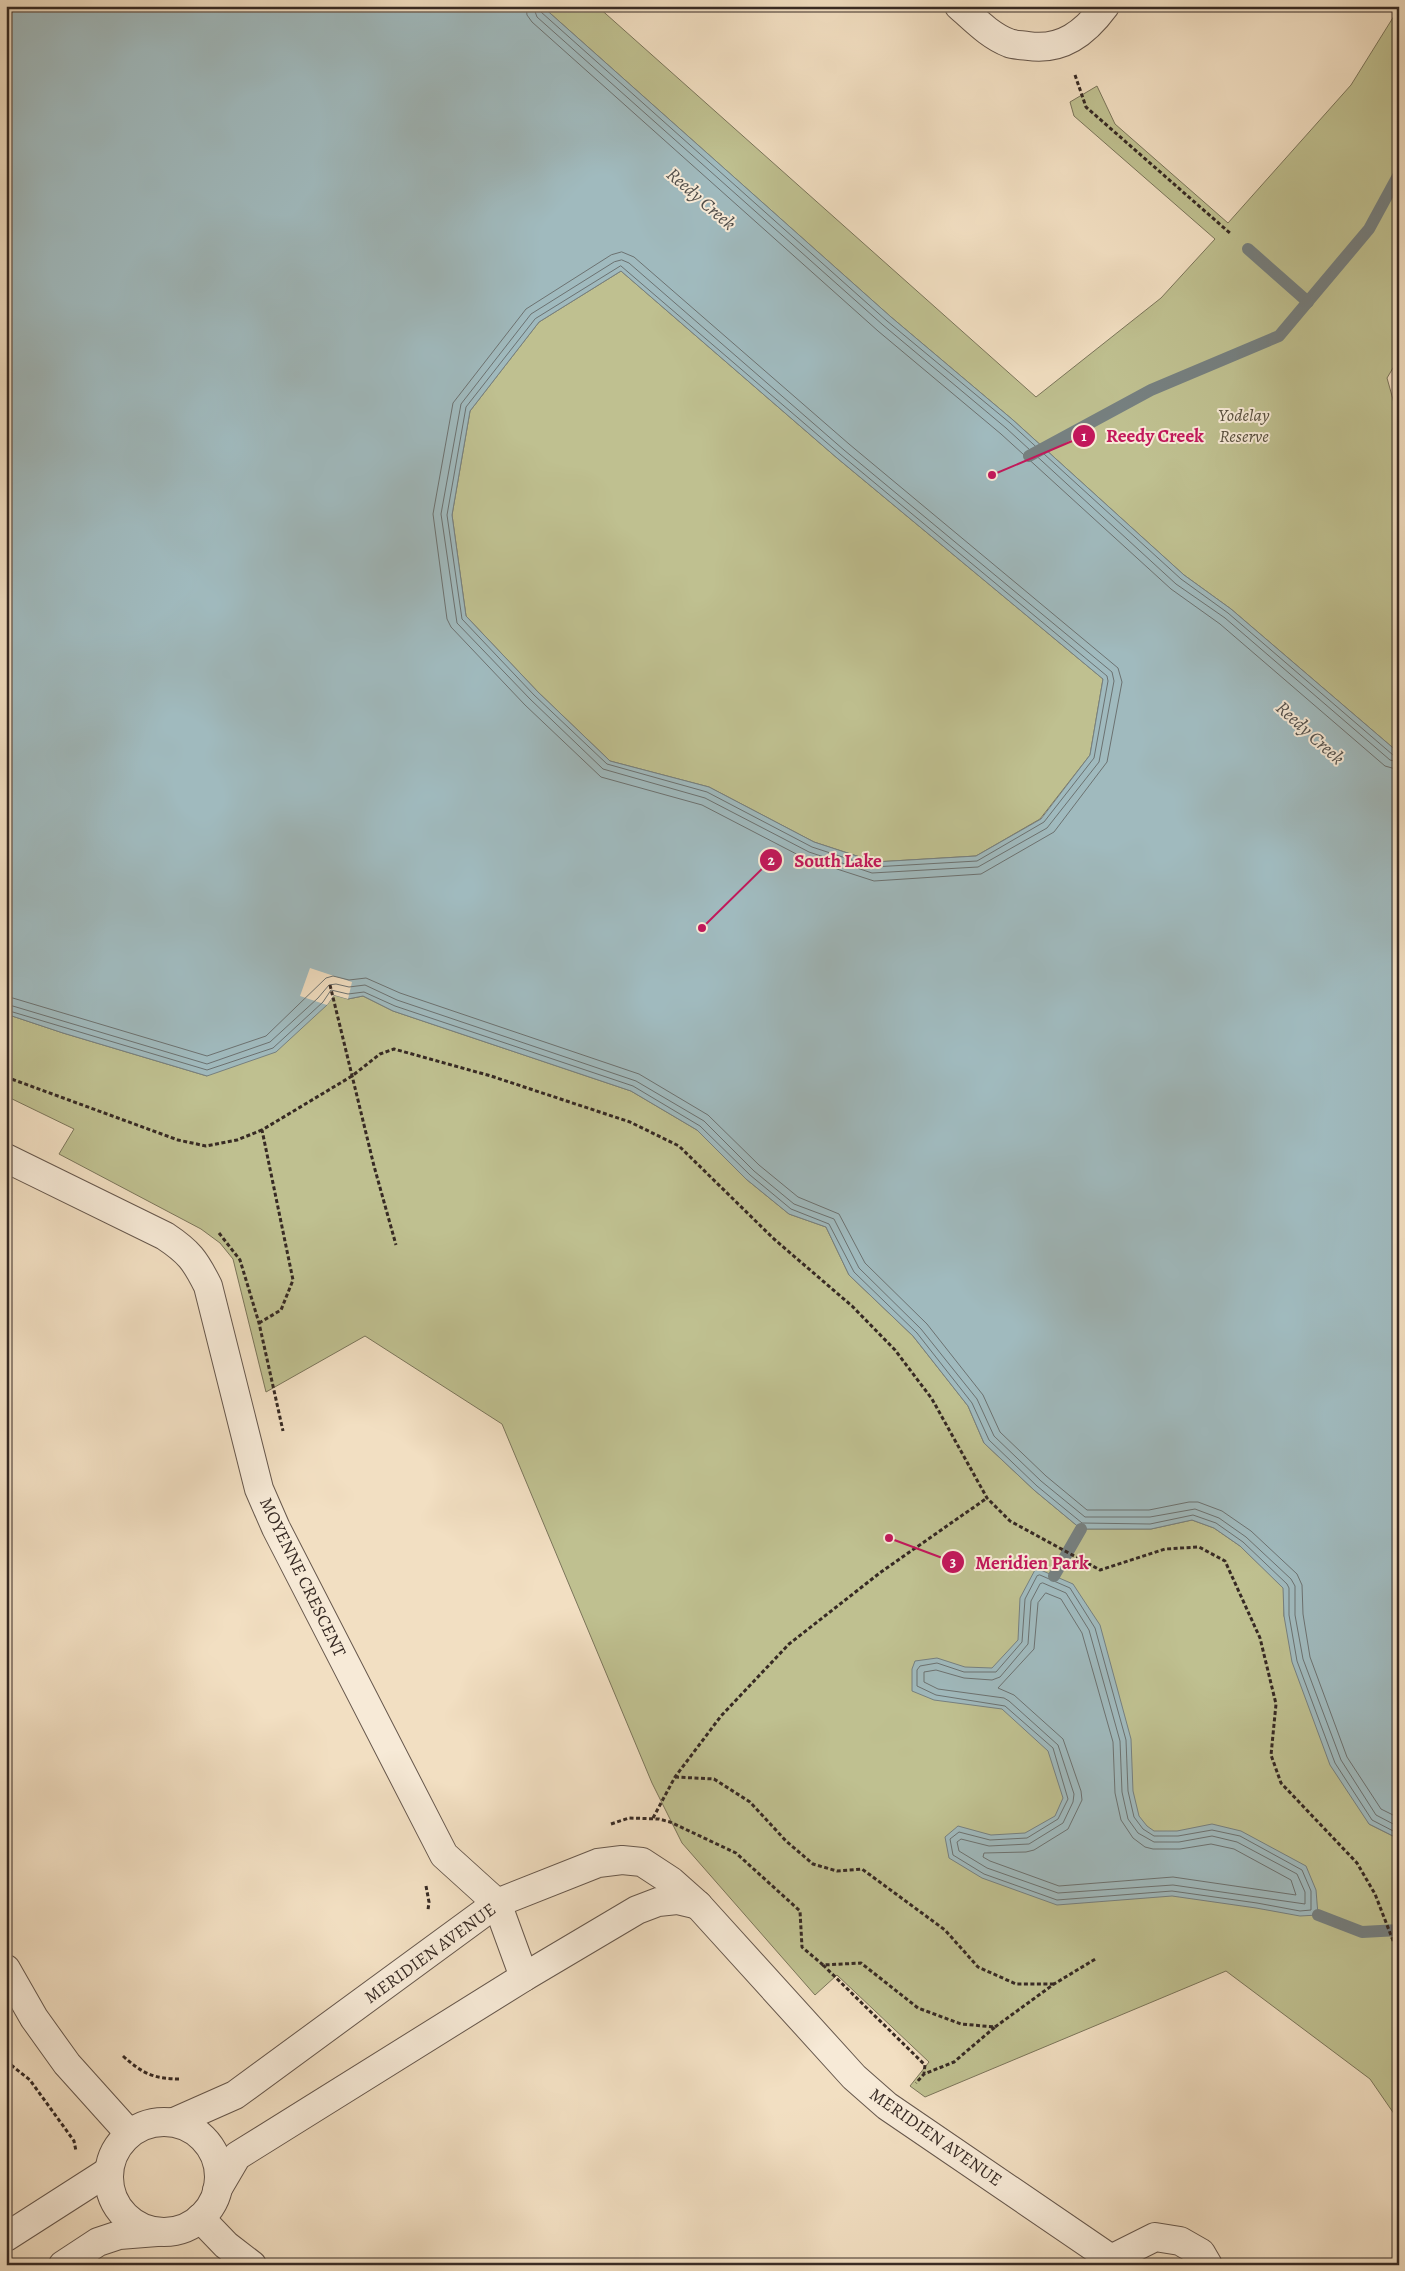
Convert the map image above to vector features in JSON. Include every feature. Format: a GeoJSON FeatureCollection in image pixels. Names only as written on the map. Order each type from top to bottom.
{"type":"FeatureCollection","features":[{"type":"Feature","properties":{"kind":"street"},"geometry":{"type":"LineString","coordinates":[[959,6],[978,23],[1009,43],[1041,48],[1064,44],[1094,21],[1104,6]]}},
{"type":"Feature","properties":{"kind":"street","name":"MOYENNE CRESCENT"},"geometry":{"type":"LineString","coordinates":[[6,1158],[165,1236],[185,1250],[198,1265],[208,1286],[259,1489],[276,1528],[444,1855],[496,1903],[524,1977]]}},
{"type":"Feature","properties":{"kind":"street","name":"MERIDIEN AVENUE"},"geometry":{"type":"LineString","coordinates":[[174,2122],[235,2095],[496,1903],[598,1863],[622,1860],[642,1862],[671,1881],[698,1906],[854,2077],[887,2106],[1116,2262],[1156,2237],[1180,2240],[1201,2253],[1208,2265]]}},
{"type":"Feature","properties":{"kind":"street"},"geometry":{"type":"LineString","coordinates":[[62,2265],[98,2242],[119,2235],[161,2232],[184,2228],[200,2218],[210,2208],[217,2190],[237,2156],[524,1977],[637,1910],[658,1902],[677,1900],[698,1906]]}},
{"type":"Feature","properties":{"kind":"street"},"geometry":{"type":"LineString","coordinates":[[6,1970],[34,2018],[67,2064],[129,2133]]}},
{"type":"Feature","properties":{"kind":"street"},"geometry":{"type":"LineString","coordinates":[[161,2232],[142,2228],[122,2213],[112,2196],[109,2171],[114,2152],[129,2133],[146,2124],[174,2122],[192,2128],[206,2140],[214,2152],[219,2171],[217,2190]]}},
{"type":"Feature","properties":{"kind":"street"},"geometry":{"type":"LineString","coordinates":[[6,2237],[109,2171]]}},
{"type":"Feature","properties":{"kind":"street"},"geometry":{"type":"LineString","coordinates":[[200,2218],[226,2246],[252,2265]]}},
{"type":"Feature","properties":{"kind":"path"},"geometry":{"type":"LineString","coordinates":[[1064,44],[1086,107],[1231,234]]}},
{"type":"Feature","properties":{"kind":"path"},"geometry":{"type":"LineString","coordinates":[[330,985],[396,1245]]}},
{"type":"Feature","properties":{"kind":"path"},"geometry":{"type":"LineString","coordinates":[[6,1077],[178,1140],[206,1146],[236,1140],[262,1130],[352,1076],[380,1054],[394,1049],[490,1076],[630,1122],[679,1146],[774,1239],[852,1306],[895,1350],[932,1399],[987,1498],[1010,1521],[1038,1538],[1100,1570],[1165,1549],[1199,1547],[1225,1561],[1260,1638],[1276,1704],[1271,1755],[1281,1783],[1357,1863],[1375,1894],[1399,1956]]}},
{"type":"Feature","properties":{"kind":"path"},"geometry":{"type":"LineString","coordinates":[[259,1323],[281,1310],[293,1280],[262,1130]]}},
{"type":"Feature","properties":{"kind":"path"},"geometry":{"type":"LineString","coordinates":[[218,1232],[240,1260],[259,1323],[285,1438]]}},
{"type":"Feature","properties":{"kind":"path"},"geometry":{"type":"LineString","coordinates":[[653,1818],[675,1777],[722,1716],[789,1644],[881,1572],[987,1498]]}},
{"type":"Feature","properties":{"kind":"path"},"geometry":{"type":"LineString","coordinates":[[675,1777],[714,1780],[756,1808],[786,1841],[813,1864],[837,1871],[862,1869],[945,1930],[978,1967],[1016,1984],[1054,1984]]}},
{"type":"Feature","properties":{"kind":"path"},"geometry":{"type":"LineString","coordinates":[[602,1827],[629,1818],[653,1818],[670,1822],[736,1853],[800,1911],[802,1947],[823,1964],[925,2065],[924,2074]]}},
{"type":"Feature","properties":{"kind":"path"},"geometry":{"type":"LineString","coordinates":[[922,2091],[914,2085],[924,2074],[954,2062],[995,2027],[1054,1984],[1097,1958]]}},
{"type":"Feature","properties":{"kind":"path"},"geometry":{"type":"LineString","coordinates":[[823,1964],[861,1963],[918,2008],[961,2024],[995,2027]]}},
{"type":"Feature","properties":{"kind":"path"},"geometry":{"type":"LineString","coordinates":[[6,2061],[30,2080],[74,2142],[77,2157]]}},
{"type":"Feature","properties":{"kind":"green space","name":"Yodelay Reserve"},"geometry":{"type":"Polygon","coordinates":[[[542,6],[597,6],[1036,397],[1161,298],[1215,239],[1074,116],[1070,102],[1097,86],[1115,124],[1228,223],[1351,85],[1399,8],[1399,358],[1387,378],[1399,421],[1399,753],[1231,609],[1184,575],[1013,420],[891,317],[542,6]]]}},
{"type":"Feature","properties":{"kind":"green space"},"geometry":{"type":"Polygon","coordinates":[[[621,271],[837,458],[1103,679],[1090,755],[1040,819],[976,856],[875,862],[814,842],[709,787],[610,761],[538,692],[466,616],[452,515],[470,411],[539,322],[621,271]]]}},
{"type":"Feature","properties":{"kind":"green space"},"geometry":{"type":"Polygon","coordinates":[[[310,968],[348,999],[363,996],[393,1011],[631,1091],[697,1130],[746,1179],[789,1214],[826,1227],[849,1275],[913,1336],[968,1406],[984,1443],[1034,1490],[1081,1529],[1151,1529],[1192,1520],[1214,1528],[1240,1546],[1284,1588],[1284,1616],[1369,1824],[1399,1839],[1399,2121],[1370,2079],[1226,1971],[925,2097],[910,2086],[929,2062],[837,1975],[815,1995],[682,1843],[652,1783],[502,1424],[365,1336],[266,1392],[233,1259],[220,1243],[201,1229],[59,1154],[74,1129],[6,1096],[6,1014],[207,1076],[310,968]]]}},
{"type":"Feature","properties":{"kind":"water"},"geometry":{"type":"Polygon","coordinates":[[[6,6],[542,6],[891,317],[1013,420],[1184,575],[1231,609],[1399,753],[1399,1839],[1369,1824],[1330,1765],[1292,1662],[1284,1616],[1283,1588],[1240,1546],[1214,1528],[1192,1520],[1151,1529],[1081,1529],[1034,1490],[984,1443],[968,1406],[913,1336],[849,1275],[826,1227],[789,1214],[746,1179],[697,1130],[631,1091],[393,1011],[363,996],[348,999],[334,995],[327,1005],[276,1052],[207,1076],[6,1014],[6,6]],[[621,271],[539,322],[470,411],[452,515],[466,616],[538,692],[610,761],[709,787],[814,842],[875,862],[976,856],[1041,819],[1090,755],[1103,679],[837,458],[621,271]]]}},
{"type":"Feature","properties":{"kind":"water"},"geometry":{"type":"Polygon","coordinates":[[[1036,1568],[1073,1584],[1100,1625],[1131,1739],[1133,1791],[1139,1816],[1147,1826],[1154,1831],[1177,1831],[1212,1824],[1241,1831],[1306,1866],[1316,1890],[1318,1915],[1300,1916],[1172,1896],[1057,1905],[982,1878],[949,1858],[945,1837],[958,1826],[991,1835],[1025,1833],[1055,1816],[1063,1798],[1048,1751],[1002,1709],[934,1700],[912,1691],[912,1669],[915,1661],[937,1658],[965,1667],[992,1668],[1018,1640],[1020,1598],[1036,1568]]]}},
{"type":"Feature","properties":{"kind":"pier"},"geometry":{"type":"Polygon","coordinates":[[[310,968],[352,982],[348,999],[334,995],[327,1005],[300,996],[310,968]]]}},
{"type":"Feature","properties":{"kind":"waterway"},"geometry":{"type":"LineString","coordinates":[[1029,456],[1151,390],[1279,336],[1369,229],[1399,174]]}},
{"type":"Feature","properties":{"kind":"waterway"},"geometry":{"type":"LineString","coordinates":[[1248,249],[1308,302]]}},
{"type":"Feature","properties":{"kind":"waterway"},"geometry":{"type":"LineString","coordinates":[[1054,1576],[1081,1529]]}},
{"type":"Feature","properties":{"kind":"waterway"},"geometry":{"type":"LineString","coordinates":[[1318,1915],[1362,1932],[1399,1930]]}},
{"type":"Feature","properties":{"kind":"place","name":"Reedy Creek"},"geometry":{"type":"Point","coordinates":[992,475]}},
{"type":"Feature","properties":{"kind":"place","name":"South Lake"},"geometry":{"type":"Point","coordinates":[702,928]}},
{"type":"Feature","properties":{"kind":"place","name":"Meridien Park"},"geometry":{"type":"Point","coordinates":[889,1538]}}]}
